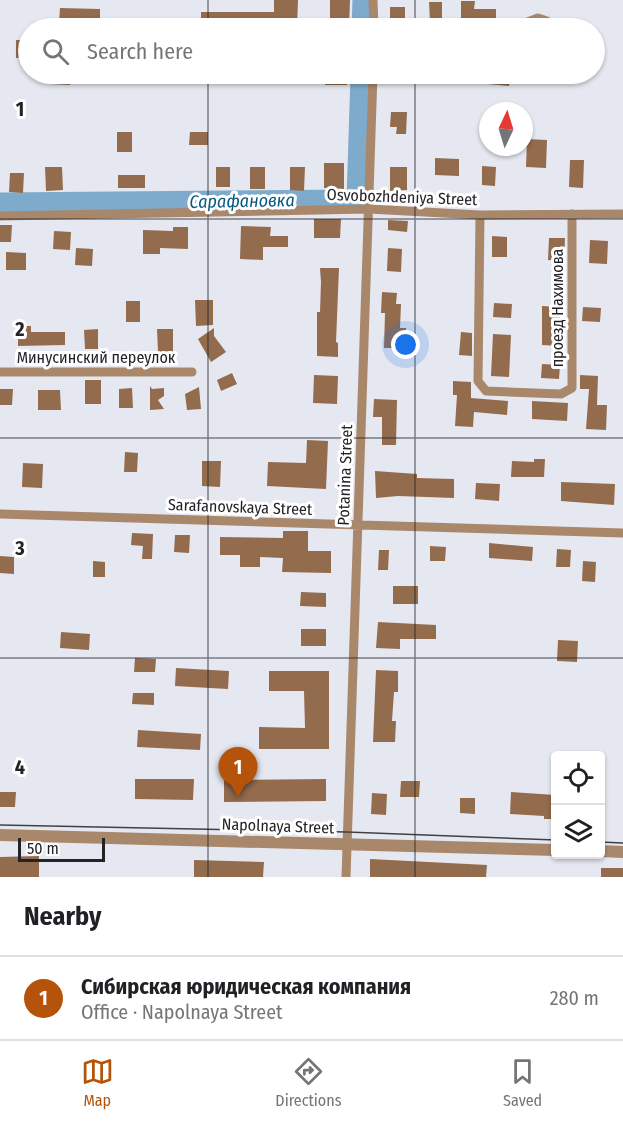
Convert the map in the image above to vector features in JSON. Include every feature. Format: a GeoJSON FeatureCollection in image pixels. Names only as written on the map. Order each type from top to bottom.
{"type":"FeatureCollection","features":[{"type":"Feature","properties":{"kind":"street"},"geometry":{"type":"LineString","coordinates":[[373,0],[374,18]]}},
{"type":"Feature","properties":{"kind":"street","name":"Potanina Street"},"geometry":{"type":"LineString","coordinates":[[346,877],[373,84]]}},
{"type":"Feature","properties":{"kind":"street","name":"Osvobozhdeniya Street"},"geometry":{"type":"LineString","coordinates":[[0,216],[369,209],[480,215],[623,214]]}},
{"type":"Feature","properties":{"kind":"street","name":"проезд Нахимова"},"geometry":{"type":"LineString","coordinates":[[480,215],[478,381],[486,391],[561,394],[572,388],[572,214]]}},
{"type":"Feature","properties":{"kind":"street","name":"Минусинский переулок"},"geometry":{"type":"LineString","coordinates":[[0,372],[192,372]]}},
{"type":"Feature","properties":{"kind":"street","name":"Sarafanovskaya Street"},"geometry":{"type":"LineString","coordinates":[[0,514],[623,533]]}},
{"type":"Feature","properties":{"kind":"street","name":"Napolnaya Street"},"geometry":{"type":"LineString","coordinates":[[0,835],[551,850]]}},
{"type":"Feature","properties":{"kind":"street"},"geometry":{"type":"LineString","coordinates":[[605,851],[623,852]]}},
{"type":"Feature","properties":{"kind":"building"},"geometry":{"type":"Polygon","coordinates":[[[274,0],[298,0],[297,18],[201,18],[201,12],[274,12],[274,0]]]}},
{"type":"Feature","properties":{"kind":"building"},"geometry":{"type":"Polygon","coordinates":[[[330,0],[350,0],[349,18],[330,18],[330,0]]]}},
{"type":"Feature","properties":{"kind":"building"},"geometry":{"type":"Polygon","coordinates":[[[461,1],[475,1],[474,9],[496,9],[496,18],[461,18],[461,1]]]}},
{"type":"Feature","properties":{"kind":"building"},"geometry":{"type":"Polygon","coordinates":[[[429,2],[442,2],[442,18],[430,18],[429,2]]]}},
{"type":"Feature","properties":{"kind":"building"},"geometry":{"type":"Polygon","coordinates":[[[390,7],[405,7],[405,18],[390,18],[390,7]]]}},
{"type":"Feature","properties":{"kind":"building"},"geometry":{"type":"Polygon","coordinates":[[[60,8],[100,9],[100,18],[59,18],[60,8]]]}},
{"type":"Feature","properties":{"kind":"building"},"geometry":{"type":"Polygon","coordinates":[[[16,40],[18,40],[18,58],[16,58],[16,40]]]}},
{"type":"Feature","properties":{"kind":"building"},"geometry":{"type":"Polygon","coordinates":[[[391,112],[407,112],[406,134],[396,134],[397,127],[390,127],[391,112]]]}},
{"type":"Feature","properties":{"kind":"building"},"geometry":{"type":"Polygon","coordinates":[[[117,132],[132,132],[132,152],[117,152],[117,132]]]}},
{"type":"Feature","properties":{"kind":"building"},"geometry":{"type":"Polygon","coordinates":[[[190,132],[208,132],[208,145],[189,145],[190,132]]]}},
{"type":"Feature","properties":{"kind":"building"},"geometry":{"type":"Polygon","coordinates":[[[533,139],[547,140],[546,168],[526,167],[526,156],[533,156],[533,139]]]}},
{"type":"Feature","properties":{"kind":"building"},"geometry":{"type":"Polygon","coordinates":[[[435,158],[459,159],[459,176],[435,175],[435,158]]]}},
{"type":"Feature","properties":{"kind":"building"},"geometry":{"type":"Polygon","coordinates":[[[570,160],[584,160],[583,188],[569,187],[570,160]]]}},
{"type":"Feature","properties":{"kind":"building"},"geometry":{"type":"Polygon","coordinates":[[[324,163],[344,163],[344,189],[324,188],[324,163]]]}},
{"type":"Feature","properties":{"kind":"building"},"geometry":{"type":"Polygon","coordinates":[[[482,166],[496,167],[495,186],[482,185],[482,166]]]}},
{"type":"Feature","properties":{"kind":"building"},"geometry":{"type":"Polygon","coordinates":[[[45,167],[62,167],[63,190],[46,191],[45,167]]]}},
{"type":"Feature","properties":{"kind":"building"},"geometry":{"type":"Polygon","coordinates":[[[216,167],[230,167],[230,187],[216,187],[216,167]]]}},
{"type":"Feature","properties":{"kind":"building"},"geometry":{"type":"Polygon","coordinates":[[[250,167],[265,167],[265,189],[250,189],[250,167]]]}},
{"type":"Feature","properties":{"kind":"building"},"geometry":{"type":"Polygon","coordinates":[[[290,167],[305,167],[304,191],[290,190],[290,167]]]}},
{"type":"Feature","properties":{"kind":"building"},"geometry":{"type":"Polygon","coordinates":[[[390,167],[407,167],[407,190],[390,191],[390,167]]]}},
{"type":"Feature","properties":{"kind":"building"},"geometry":{"type":"Polygon","coordinates":[[[10,173],[24,173],[23,193],[9,192],[10,173]]]}},
{"type":"Feature","properties":{"kind":"building"},"geometry":{"type":"Polygon","coordinates":[[[118,175],[145,175],[145,188],[118,188],[118,175]]]}},
{"type":"Feature","properties":{"kind":"building"},"geometry":{"type":"Polygon","coordinates":[[[314,219],[341,219],[340,238],[314,238],[314,219]]]}},
{"type":"Feature","properties":{"kind":"building"},"geometry":{"type":"Polygon","coordinates":[[[388,220],[408,221],[407,232],[388,230],[388,220]]]}},
{"type":"Feature","properties":{"kind":"building"},"geometry":{"type":"Polygon","coordinates":[[[0,225],[12,225],[11,242],[0,242],[0,225]]]}},
{"type":"Feature","properties":{"kind":"building"},"geometry":{"type":"Polygon","coordinates":[[[241,226],[271,227],[270,236],[288,236],[288,247],[263,247],[263,260],[240,259],[241,226]]]}},
{"type":"Feature","properties":{"kind":"building"},"geometry":{"type":"Polygon","coordinates":[[[173,227],[188,227],[188,249],[160,248],[160,254],[143,254],[143,230],[173,231],[173,227]]]}},
{"type":"Feature","properties":{"kind":"building"},"geometry":{"type":"Polygon","coordinates":[[[54,231],[71,232],[70,250],[53,249],[54,231]]]}},
{"type":"Feature","properties":{"kind":"building"},"geometry":{"type":"Polygon","coordinates":[[[492,236],[507,237],[507,257],[492,257],[492,236]]]}},
{"type":"Feature","properties":{"kind":"building"},"geometry":{"type":"Polygon","coordinates":[[[549,238],[565,238],[564,261],[548,260],[549,238]]]}},
{"type":"Feature","properties":{"kind":"building"},"geometry":{"type":"Polygon","coordinates":[[[590,240],[608,241],[607,264],[589,263],[590,240]]]}},
{"type":"Feature","properties":{"kind":"building"},"geometry":{"type":"Polygon","coordinates":[[[76,248],[93,249],[92,266],[75,265],[76,248]]]}},
{"type":"Feature","properties":{"kind":"building"},"geometry":{"type":"Polygon","coordinates":[[[388,248],[402,249],[401,272],[387,271],[388,248]]]}},
{"type":"Feature","properties":{"kind":"building"},"geometry":{"type":"Polygon","coordinates":[[[6,252],[26,253],[26,270],[6,270],[6,252]]]}},
{"type":"Feature","properties":{"kind":"building"},"geometry":{"type":"Polygon","coordinates":[[[320,268],[339,268],[336,342],[338,343],[338,357],[317,356],[320,268]]]}},
{"type":"Feature","properties":{"kind":"building"},"geometry":{"type":"Polygon","coordinates":[[[382,292],[397,293],[396,304],[401,304],[400,328],[406,328],[406,344],[401,344],[401,348],[384,348],[385,313],[381,313],[382,292]]]}},
{"type":"Feature","properties":{"kind":"building"},"geometry":{"type":"Polygon","coordinates":[[[195,300],[213,300],[213,325],[196,326],[195,300]]]}},
{"type":"Feature","properties":{"kind":"building"},"geometry":{"type":"Polygon","coordinates":[[[126,301],[140,301],[140,322],[126,322],[126,301]]]}},
{"type":"Feature","properties":{"kind":"building"},"geometry":{"type":"Polygon","coordinates":[[[494,303],[512,304],[511,318],[493,317],[494,303]]]}},
{"type":"Feature","properties":{"kind":"building"},"geometry":{"type":"Polygon","coordinates":[[[542,306],[560,307],[560,346],[542,345],[542,306]]]}},
{"type":"Feature","properties":{"kind":"building"},"geometry":{"type":"Polygon","coordinates":[[[583,307],[601,308],[600,322],[582,321],[583,307]]]}},
{"type":"Feature","properties":{"kind":"building"},"geometry":{"type":"Polygon","coordinates":[[[18,326],[31,326],[31,332],[65,332],[65,345],[18,346],[18,326]]]}},
{"type":"Feature","properties":{"kind":"building"},"geometry":{"type":"Polygon","coordinates":[[[214,328],[214,336],[226,352],[211,362],[198,339],[214,328]]]}},
{"type":"Feature","properties":{"kind":"building"},"geometry":{"type":"Polygon","coordinates":[[[98,329],[98,349],[85,349],[84,330],[98,329]]]}},
{"type":"Feature","properties":{"kind":"building"},"geometry":{"type":"Polygon","coordinates":[[[157,329],[173,329],[173,352],[158,352],[157,329]]]}},
{"type":"Feature","properties":{"kind":"building"},"geometry":{"type":"Polygon","coordinates":[[[461,332],[472,333],[472,356],[459,355],[461,332]]]}},
{"type":"Feature","properties":{"kind":"building"},"geometry":{"type":"Polygon","coordinates":[[[493,334],[511,335],[509,377],[491,376],[493,334]]]}},
{"type":"Feature","properties":{"kind":"building"},"geometry":{"type":"Polygon","coordinates":[[[542,364],[560,365],[559,379],[541,378],[542,364]]]}},
{"type":"Feature","properties":{"kind":"building"},"geometry":{"type":"Polygon","coordinates":[[[232,373],[237,384],[221,391],[217,380],[232,373]]]}},
{"type":"Feature","properties":{"kind":"building"},"geometry":{"type":"Polygon","coordinates":[[[314,375],[338,376],[337,404],[313,403],[314,375]]]}},
{"type":"Feature","properties":{"kind":"building"},"geometry":{"type":"Polygon","coordinates":[[[580,375],[598,376],[597,405],[607,405],[606,430],[586,429],[589,389],[580,389],[580,375]]]}},
{"type":"Feature","properties":{"kind":"building"},"geometry":{"type":"Polygon","coordinates":[[[85,380],[101,380],[101,404],[85,404],[85,380]]]}},
{"type":"Feature","properties":{"kind":"building"},"geometry":{"type":"Polygon","coordinates":[[[453,381],[471,382],[471,398],[508,401],[507,415],[474,412],[473,427],[455,426],[457,395],[453,395],[453,381]]]}},
{"type":"Feature","properties":{"kind":"building"},"geometry":{"type":"Polygon","coordinates":[[[150,386],[152,389],[164,388],[164,396],[158,400],[164,409],[150,410],[150,386]]]}},
{"type":"Feature","properties":{"kind":"building"},"geometry":{"type":"Polygon","coordinates":[[[199,387],[201,409],[187,410],[185,394],[199,387]]]}},
{"type":"Feature","properties":{"kind":"building"},"geometry":{"type":"Polygon","coordinates":[[[132,388],[133,408],[119,408],[119,389],[132,388]]]}},
{"type":"Feature","properties":{"kind":"building"},"geometry":{"type":"Polygon","coordinates":[[[0,389],[13,389],[12,405],[0,405],[0,389]]]}},
{"type":"Feature","properties":{"kind":"building"},"geometry":{"type":"Polygon","coordinates":[[[38,390],[60,390],[61,410],[38,410],[38,390]]]}},
{"type":"Feature","properties":{"kind":"building"},"geometry":{"type":"Polygon","coordinates":[[[374,399],[397,400],[396,445],[382,445],[382,417],[373,417],[374,399]]]}},
{"type":"Feature","properties":{"kind":"building"},"geometry":{"type":"Polygon","coordinates":[[[532,401],[568,403],[567,421],[532,419],[532,401]]]}},
{"type":"Feature","properties":{"kind":"building"},"geometry":{"type":"Polygon","coordinates":[[[307,440],[328,441],[326,489],[267,486],[268,462],[306,463],[307,440]]]}},
{"type":"Feature","properties":{"kind":"building"},"geometry":{"type":"Polygon","coordinates":[[[125,452],[138,453],[137,472],[124,472],[125,452]]]}},
{"type":"Feature","properties":{"kind":"building"},"geometry":{"type":"Polygon","coordinates":[[[534,459],[545,459],[544,477],[511,477],[512,461],[534,462],[534,459]]]}},
{"type":"Feature","properties":{"kind":"building"},"geometry":{"type":"Polygon","coordinates":[[[202,461],[221,461],[220,487],[202,486],[202,461]]]}},
{"type":"Feature","properties":{"kind":"building"},"geometry":{"type":"Polygon","coordinates":[[[23,463],[43,464],[42,488],[22,487],[23,463]]]}},
{"type":"Feature","properties":{"kind":"building"},"geometry":{"type":"Polygon","coordinates":[[[375,471],[417,474],[417,478],[454,479],[454,498],[398,496],[376,498],[375,471]]]}},
{"type":"Feature","properties":{"kind":"building"},"geometry":{"type":"Polygon","coordinates":[[[561,482],[615,484],[614,505],[561,501],[561,482]]]}},
{"type":"Feature","properties":{"kind":"building"},"geometry":{"type":"Polygon","coordinates":[[[476,483],[500,484],[499,501],[475,499],[476,483]]]}},
{"type":"Feature","properties":{"kind":"building"},"geometry":{"type":"Polygon","coordinates":[[[283,531],[308,531],[308,551],[331,551],[331,573],[282,572],[283,558],[260,557],[260,567],[240,567],[240,555],[220,555],[220,537],[283,538],[283,531]]]}},
{"type":"Feature","properties":{"kind":"building"},"geometry":{"type":"Polygon","coordinates":[[[132,533],[153,534],[152,559],[142,559],[143,546],[131,545],[132,533]]]}},
{"type":"Feature","properties":{"kind":"building"},"geometry":{"type":"Polygon","coordinates":[[[175,535],[190,535],[189,553],[174,552],[175,535]]]}},
{"type":"Feature","properties":{"kind":"building"},"geometry":{"type":"Polygon","coordinates":[[[489,543],[533,547],[532,561],[489,558],[489,543]]]}},
{"type":"Feature","properties":{"kind":"building"},"geometry":{"type":"Polygon","coordinates":[[[430,546],[446,547],[445,561],[430,561],[430,546]]]}},
{"type":"Feature","properties":{"kind":"building"},"geometry":{"type":"Polygon","coordinates":[[[557,549],[571,550],[570,567],[556,567],[557,549]]]}},
{"type":"Feature","properties":{"kind":"building"},"geometry":{"type":"Polygon","coordinates":[[[379,550],[389,550],[388,570],[378,570],[379,550]]]}},
{"type":"Feature","properties":{"kind":"building"},"geometry":{"type":"Polygon","coordinates":[[[0,556],[14,557],[14,574],[0,573],[0,556]]]}},
{"type":"Feature","properties":{"kind":"building"},"geometry":{"type":"Polygon","coordinates":[[[93,561],[105,562],[105,577],[93,577],[93,561]]]}},
{"type":"Feature","properties":{"kind":"building"},"geometry":{"type":"Polygon","coordinates":[[[583,561],[596,562],[595,582],[582,581],[583,561]]]}},
{"type":"Feature","properties":{"kind":"building"},"geometry":{"type":"Polygon","coordinates":[[[393,586],[418,586],[418,604],[393,604],[393,586]]]}},
{"type":"Feature","properties":{"kind":"building"},"geometry":{"type":"Polygon","coordinates":[[[301,592],[326,593],[326,607],[300,606],[301,592]]]}},
{"type":"Feature","properties":{"kind":"building"},"geometry":{"type":"Polygon","coordinates":[[[378,622],[436,625],[436,639],[400,639],[400,649],[376,648],[378,622]]]}},
{"type":"Feature","properties":{"kind":"building"},"geometry":{"type":"Polygon","coordinates":[[[301,629],[326,629],[326,646],[301,646],[301,629]]]}},
{"type":"Feature","properties":{"kind":"building"},"geometry":{"type":"Polygon","coordinates":[[[61,632],[90,634],[89,650],[60,648],[61,632]]]}},
{"type":"Feature","properties":{"kind":"building"},"geometry":{"type":"Polygon","coordinates":[[[558,640],[578,641],[577,662],[557,661],[558,640]]]}},
{"type":"Feature","properties":{"kind":"building"},"geometry":{"type":"Polygon","coordinates":[[[135,658],[156,659],[155,672],[134,672],[135,658]]]}},
{"type":"Feature","properties":{"kind":"building"},"geometry":{"type":"Polygon","coordinates":[[[176,668],[229,671],[228,689],[175,686],[176,668]]]}},
{"type":"Feature","properties":{"kind":"building"},"geometry":{"type":"Polygon","coordinates":[[[376,670],[398,671],[398,692],[394,692],[392,721],[396,721],[395,742],[373,742],[376,670]]]}},
{"type":"Feature","properties":{"kind":"building"},"geometry":{"type":"Polygon","coordinates":[[[269,671],[329,671],[329,749],[259,749],[259,727],[305,728],[304,691],[269,691],[269,671]]]}},
{"type":"Feature","properties":{"kind":"building"},"geometry":{"type":"Polygon","coordinates":[[[133,693],[154,693],[154,705],[132,704],[133,693]]]}},
{"type":"Feature","properties":{"kind":"building"},"geometry":{"type":"Polygon","coordinates":[[[138,730],[201,734],[200,750],[137,747],[138,730]]]}},
{"type":"Feature","properties":{"kind":"building"},"geometry":{"type":"Polygon","coordinates":[[[135,779],[194,779],[193,800],[135,799],[135,779]]]}},
{"type":"Feature","properties":{"kind":"building"},"geometry":{"type":"Polygon","coordinates":[[[326,779],[326,801],[224,802],[224,780],[326,779]]]}},
{"type":"Feature","properties":{"kind":"building"},"geometry":{"type":"Polygon","coordinates":[[[401,781],[420,781],[419,797],[400,797],[401,781]]]}},
{"type":"Feature","properties":{"kind":"building"},"geometry":{"type":"Polygon","coordinates":[[[0,792],[16,792],[15,807],[0,807],[0,792]]]}},
{"type":"Feature","properties":{"kind":"building"},"geometry":{"type":"Polygon","coordinates":[[[511,792],[551,795],[551,819],[544,819],[544,816],[510,814],[511,792]]]}},
{"type":"Feature","properties":{"kind":"building"},"geometry":{"type":"Polygon","coordinates":[[[372,793],[387,794],[386,815],[371,814],[372,793]]]}},
{"type":"Feature","properties":{"kind":"building"},"geometry":{"type":"Polygon","coordinates":[[[460,798],[475,798],[475,814],[460,813],[460,798]]]}},
{"type":"Feature","properties":{"kind":"building"},"geometry":{"type":"Polygon","coordinates":[[[39,856],[39,877],[0,877],[0,857],[39,856]]]}},
{"type":"Feature","properties":{"kind":"building"},"geometry":{"type":"Polygon","coordinates":[[[370,859],[487,865],[486,877],[370,877],[370,859]]]}},
{"type":"Feature","properties":{"kind":"building"},"geometry":{"type":"Polygon","coordinates":[[[194,860],[264,862],[263,877],[194,877],[194,860]]]}},
{"type":"Feature","properties":{"kind":"building"},"geometry":{"type":"Polygon","coordinates":[[[601,868],[623,868],[623,877],[601,877],[601,868]]]}},
{"type":"Feature","properties":{"kind":"waterway","name":"Сарафановка"},"geometry":{"type":"LineString","coordinates":[[362,18],[363,0]]}},
{"type":"Feature","properties":{"kind":"waterway","name":"Сарафановка"},"geometry":{"type":"LineString","coordinates":[[0,203],[357,200],[361,84]]}},
{"type":"Feature","properties":{"kind":"tram line"},"geometry":{"type":"LineString","coordinates":[[0,825],[347,832],[551,840]]}},
{"type":"Feature","properties":{"kind":"tram line"},"geometry":{"type":"LineString","coordinates":[[605,842],[623,843]]}},
{"type":"Feature","properties":{"kind":"place","name":"Сибирская юридическая компания"},"geometry":{"type":"Point","coordinates":[238,797]}}]}
